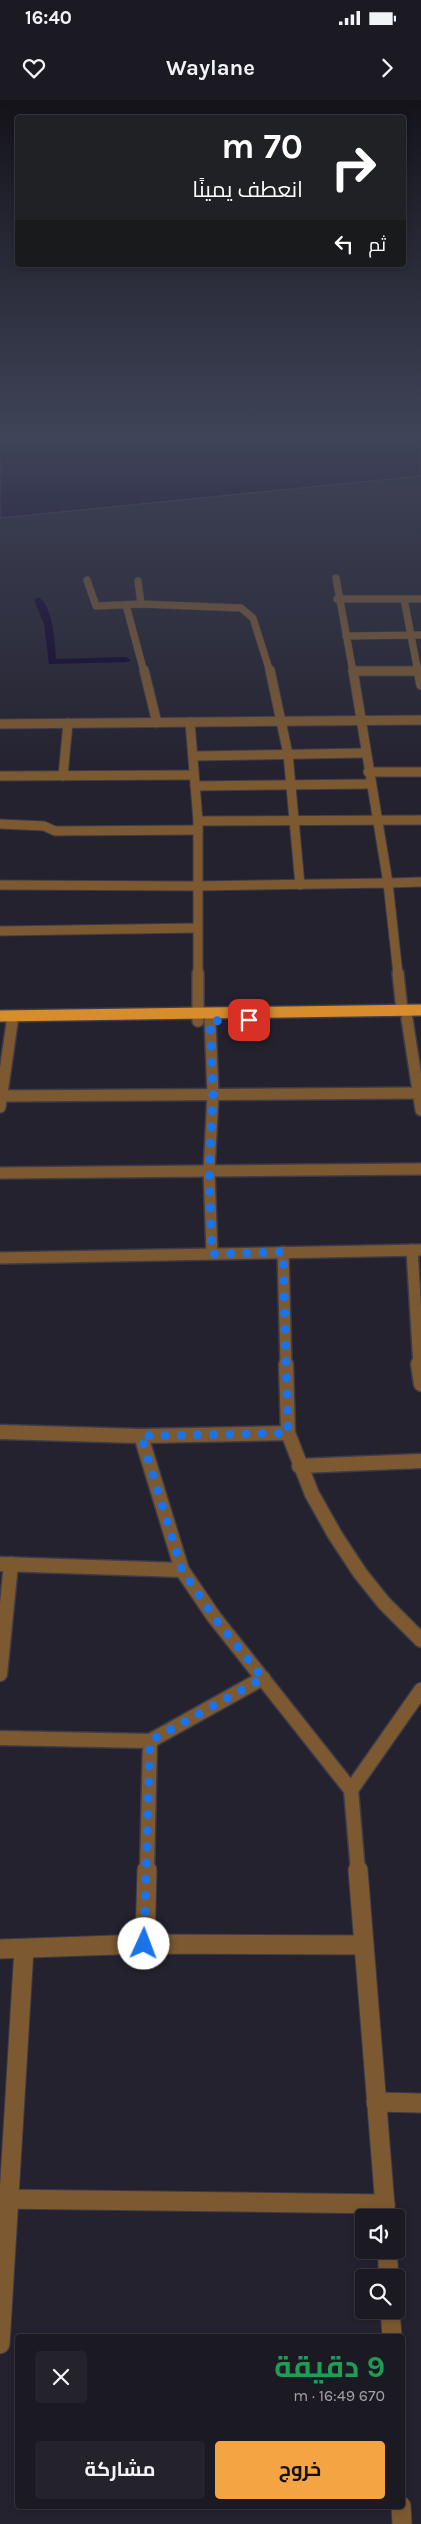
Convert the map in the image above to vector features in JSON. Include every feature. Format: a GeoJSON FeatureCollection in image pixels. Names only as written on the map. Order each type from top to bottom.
{"type":"FeatureCollection","features":[{"type":"Feature","properties":{"kind":"main road"},"geometry":{"type":"LineString","coordinates":[[0,1016],[198,1017],[210,1021],[404,1014],[421,1010]]}},
{"type":"Feature","properties":{"kind":"main road"},"geometry":{"type":"LineString","coordinates":[[0,1024],[198,1017],[404,1014],[421,1018]]}},
{"type":"Feature","properties":{"kind":"street"},"geometry":{"type":"LineString","coordinates":[[336,578],[337,599],[346,636],[358,720],[388,883],[404,1014],[421,1110]]}},
{"type":"Feature","properties":{"kind":"street"},"geometry":{"type":"LineString","coordinates":[[87,580],[96,606],[141,604],[236,608],[247,611],[253,618],[275,686],[288,754],[300,885]]}},
{"type":"Feature","properties":{"kind":"street"},"geometry":{"type":"LineString","coordinates":[[138,581],[141,604]]}},
{"type":"Feature","properties":{"kind":"street"},"geometry":{"type":"LineString","coordinates":[[337,599],[421,599]]}},
{"type":"Feature","properties":{"kind":"street"},"geometry":{"type":"LineString","coordinates":[[404,599],[421,685]]}},
{"type":"Feature","properties":{"kind":"street"},"geometry":{"type":"LineString","coordinates":[[126,605],[137,651],[149,684],[157,722]]}},
{"type":"Feature","properties":{"kind":"street"},"geometry":{"type":"LineString","coordinates":[[346,636],[421,635]]}},
{"type":"Feature","properties":{"kind":"street"},"geometry":{"type":"LineString","coordinates":[[352,671],[419,671]]}},
{"type":"Feature","properties":{"kind":"street"},"geometry":{"type":"LineString","coordinates":[[0,724],[421,720]]}},
{"type":"Feature","properties":{"kind":"street"},"geometry":{"type":"LineString","coordinates":[[190,722],[198,826],[196,886],[198,1017]]}},
{"type":"Feature","properties":{"kind":"street"},"geometry":{"type":"LineString","coordinates":[[63,776],[68,723]]}},
{"type":"Feature","properties":{"kind":"street"},"geometry":{"type":"LineString","coordinates":[[194,756],[364,753]]}},
{"type":"Feature","properties":{"kind":"street"},"geometry":{"type":"LineString","coordinates":[[368,772],[421,772]]}},
{"type":"Feature","properties":{"kind":"street"},"geometry":{"type":"LineString","coordinates":[[0,776],[194,775]]}},
{"type":"Feature","properties":{"kind":"street"},"geometry":{"type":"LineString","coordinates":[[195,786],[370,784]]}},
{"type":"Feature","properties":{"kind":"street"},"geometry":{"type":"LineString","coordinates":[[0,824],[27,824],[44,826],[54,831],[91,832],[294,820],[421,820]]}},
{"type":"Feature","properties":{"kind":"street"},"geometry":{"type":"LineString","coordinates":[[0,885],[196,886],[421,882]]}},
{"type":"Feature","properties":{"kind":"street"},"geometry":{"type":"LineString","coordinates":[[0,931],[198,928]]}},
{"type":"Feature","properties":{"kind":"street"},"geometry":{"type":"LineString","coordinates":[[210,1021],[213,1094],[209,1171],[212,1254]]}},
{"type":"Feature","properties":{"kind":"street"},"geometry":{"type":"LineString","coordinates":[[12,1023],[0,1100],[213,1094],[418,1093]]}},
{"type":"Feature","properties":{"kind":"street"},"geometry":{"type":"LineString","coordinates":[[0,1173],[421,1169]]}},
{"type":"Feature","properties":{"kind":"street"},"geometry":{"type":"LineString","coordinates":[[0,1258],[416,1250],[421,1384]]}},
{"type":"Feature","properties":{"kind":"street"},"geometry":{"type":"LineString","coordinates":[[283,1252],[288,1433],[299,1466],[324,1518],[373,1591],[421,1640]]}},
{"type":"Feature","properties":{"kind":"street"},"geometry":{"type":"LineString","coordinates":[[0,1432],[141,1436],[288,1433]]}},
{"type":"Feature","properties":{"kind":"street"},"geometry":{"type":"LineString","coordinates":[[141,1436],[182,1570],[214,1617],[351,1790],[385,2209]]}},
{"type":"Feature","properties":{"kind":"street"},"geometry":{"type":"LineString","coordinates":[[299,1466],[421,1461]]}},
{"type":"Feature","properties":{"kind":"street"},"geometry":{"type":"LineString","coordinates":[[0,1674],[6,1564],[182,1570]]}},
{"type":"Feature","properties":{"kind":"street"},"geometry":{"type":"LineString","coordinates":[[0,1738],[150,1741],[263,1678]]}},
{"type":"Feature","properties":{"kind":"street"},"geometry":{"type":"LineString","coordinates":[[351,1790],[421,1690]]}},
{"type":"Feature","properties":{"kind":"street"},"geometry":{"type":"LineString","coordinates":[[144,1944],[150,1741]]}},
{"type":"Feature","properties":{"kind":"street"},"geometry":{"type":"LineString","coordinates":[[0,1949],[144,1944],[364,1945]]}},
{"type":"Feature","properties":{"kind":"street"},"geometry":{"type":"LineString","coordinates":[[0,2344],[5,2200],[24,1949]]}},
{"type":"Feature","properties":{"kind":"street"},"geometry":{"type":"LineString","coordinates":[[376,2102],[421,2103]]}},
{"type":"Feature","properties":{"kind":"street"},"geometry":{"type":"LineString","coordinates":[[5,2200],[355,2210]]}},
{"type":"Feature","properties":{"kind":"street"},"geometry":{"type":"LineString","coordinates":[[391,2319],[392,2334]]}},
{"type":"Feature","properties":{"kind":"street"},"geometry":{"type":"LineString","coordinates":[[401,2509],[402,2524]]}},
{"type":"Feature","properties":{"kind":"waterway"},"geometry":{"type":"LineString","coordinates":[[38,600],[48,624],[52,662],[126,660]]}},
{"type":"Feature","properties":{"kind":"route"},"geometry":{"type":"LineString","coordinates":[[144,1944],[150,1741],[263,1678],[214,1617],[182,1570],[141,1436],[288,1433],[283,1252],[212,1254],[209,1171],[213,1094],[210,1021],[249,1020]]}}]}
